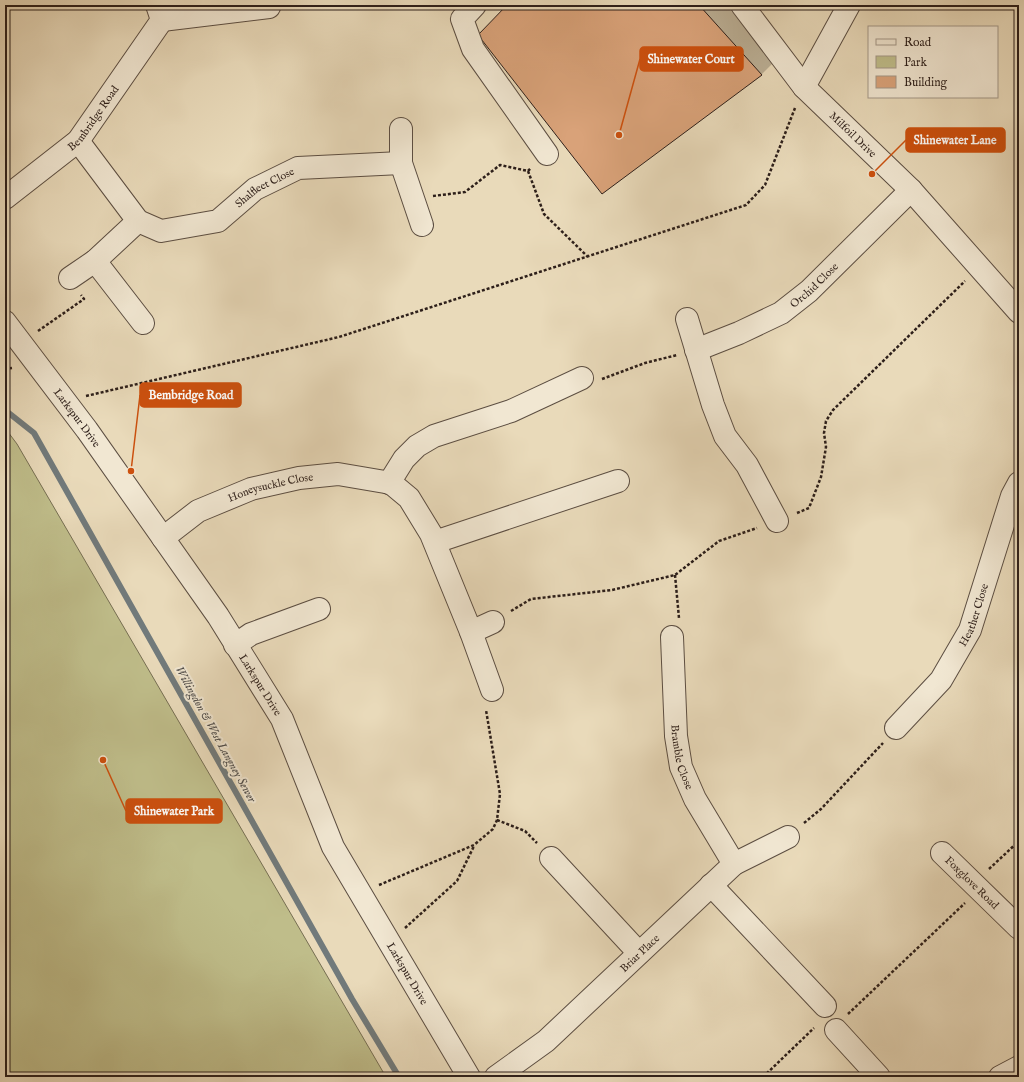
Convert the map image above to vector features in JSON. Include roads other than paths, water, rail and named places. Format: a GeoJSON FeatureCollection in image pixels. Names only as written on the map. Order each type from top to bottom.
{"type":"FeatureCollection","features":[{"type":"Feature","properties":{"kind":"street"},"geometry":{"type":"LineString","coordinates":[[475,5],[462,19],[473,49],[547,154]]}},
{"type":"Feature","properties":{"kind":"street","name":"Milfoil Drive"},"geometry":{"type":"LineString","coordinates":[[742,5],[804,87],[911,190],[980,266],[1015,299]]}},
{"type":"Feature","properties":{"kind":"street"},"geometry":{"type":"LineString","coordinates":[[804,87],[849,5]]}},
{"type":"Feature","properties":{"kind":"street","name":"Bembridge Road"},"geometry":{"type":"LineString","coordinates":[[5,198],[78,141],[159,12],[269,7]]}},
{"type":"Feature","properties":{"kind":"street"},"geometry":{"type":"LineString","coordinates":[[400,129],[401,163],[422,225]]}},
{"type":"Feature","properties":{"kind":"street","name":"Shalfleet Close"},"geometry":{"type":"LineString","coordinates":[[78,141],[138,221],[161,231],[218,221],[255,189],[298,168],[401,163]]}},
{"type":"Feature","properties":{"kind":"street","name":"Orchid Close"},"geometry":{"type":"LineString","coordinates":[[696,350],[739,333],[781,313],[809,291],[911,190]]}},
{"type":"Feature","properties":{"kind":"street"},"geometry":{"type":"LineString","coordinates":[[70,278],[95,261],[138,221]]}},
{"type":"Feature","properties":{"kind":"street"},"geometry":{"type":"LineString","coordinates":[[95,261],[143,323]]}},
{"type":"Feature","properties":{"kind":"street"},"geometry":{"type":"LineString","coordinates":[[687,319],[712,405],[725,436],[748,465],[778,521]]}},
{"type":"Feature","properties":{"kind":"street","name":"Larkspur Drive"},"geometry":{"type":"LineString","coordinates":[[11,335],[87,430],[218,616],[282,719],[333,847],[469,1077]]}},
{"type":"Feature","properties":{"kind":"street"},"geometry":{"type":"LineString","coordinates":[[389,483],[404,459],[417,446],[434,436],[511,411],[582,378]]}},
{"type":"Feature","properties":{"kind":"street","name":"Honeysuckle Close"},"geometry":{"type":"LineString","coordinates":[[163,538],[198,511],[251,489],[299,478],[338,474],[389,483],[409,498],[435,542],[471,632],[492,690]]}},
{"type":"Feature","properties":{"kind":"street"},"geometry":{"type":"LineString","coordinates":[[435,542],[618,481]]}},
{"type":"Feature","properties":{"kind":"street","name":"Heather Close"},"geometry":{"type":"LineString","coordinates":[[896,728],[941,680],[970,630],[1012,496],[1019,484]]}},
{"type":"Feature","properties":{"kind":"street"},"geometry":{"type":"LineString","coordinates":[[236,645],[251,634],[319,609]]}},
{"type":"Feature","properties":{"kind":"street"},"geometry":{"type":"LineString","coordinates":[[471,632],[493,622]]}},
{"type":"Feature","properties":{"kind":"street","name":"Bramble Close"},"geometry":{"type":"LineString","coordinates":[[672,638],[676,736],[681,767],[694,800],[734,864]]}},
{"type":"Feature","properties":{"kind":"street","name":"Briar Place"},"geometry":{"type":"LineString","coordinates":[[496,1077],[546,1041],[734,864],[788,837]]}},
{"type":"Feature","properties":{"kind":"street","name":"Foxglove Road"},"geometry":{"type":"LineString","coordinates":[[942,853],[1019,928]]}},
{"type":"Feature","properties":{"kind":"street"},"geometry":{"type":"LineString","coordinates":[[551,858],[640,953]]}},
{"type":"Feature","properties":{"kind":"street"},"geometry":{"type":"LineString","coordinates":[[712,885],[830,1016],[879,1077]]}},
{"type":"Feature","properties":{"kind":"street"},"geometry":{"type":"LineString","coordinates":[[1000,1077],[1019,1067]]}},
{"type":"Feature","properties":{"kind":"waterway","name":"Willingdon & West Langney Sewer"},"geometry":{"type":"LineString","coordinates":[[5,410],[34,433],[352,999],[399,1077]]}},
{"type":"Feature","properties":{"kind":"place","name":"Shinewater Court"},"geometry":{"type":"Point","coordinates":[619,135]}},
{"type":"Feature","properties":{"kind":"place","name":"Shinewater Lane"},"geometry":{"type":"Point","coordinates":[872,174]}},
{"type":"Feature","properties":{"kind":"place","name":"Bembridge Road"},"geometry":{"type":"Point","coordinates":[131,471]}},
{"type":"Feature","properties":{"kind":"place","name":"Shinewater Park"},"geometry":{"type":"Point","coordinates":[103,760]}}]}
